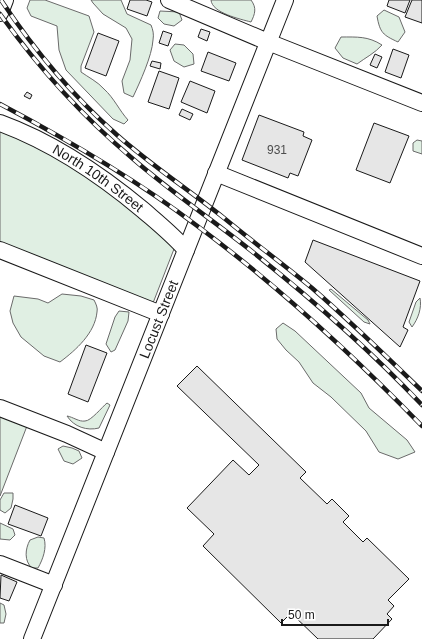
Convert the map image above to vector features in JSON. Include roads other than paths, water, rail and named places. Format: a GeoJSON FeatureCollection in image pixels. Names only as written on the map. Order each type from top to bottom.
{"type":"FeatureCollection","features":[{"type":"Feature","properties":{"kind":"street"},"geometry":{"type":"LineString","coordinates":[[0,13],[5,0]]}},
{"type":"Feature","properties":{"kind":"street"},"geometry":{"type":"LineString","coordinates":[[169,0],[268,42],[422,103]]}},
{"type":"Feature","properties":{"kind":"street","name":"Locust Street"},"geometry":{"type":"LineString","coordinates":[[32,639],[285,0]]}},
{"type":"Feature","properties":{"kind":"street","name":"North 10th Street"},"geometry":{"type":"LineString","coordinates":[[0,123],[56,149],[85,167],[125,195],[169,232],[186,250]]}},
{"type":"Feature","properties":{"kind":"street"},"geometry":{"type":"LineString","coordinates":[[216,173],[422,256]]}},
{"type":"Feature","properties":{"kind":"street"},"geometry":{"type":"LineString","coordinates":[[0,250],[161,314]]}},
{"type":"Feature","properties":{"kind":"street"},"geometry":{"type":"LineString","coordinates":[[0,408],[66,434],[106,452]]}},
{"type":"Feature","properties":{"kind":"street"},"geometry":{"type":"LineString","coordinates":[[0,564],[54,585]]}},
{"type":"Feature","properties":{"kind":"railway"},"geometry":{"type":"LineString","coordinates":[[1,0],[27,37],[55,72],[117,135],[143,157],[211,208],[312,288],[422,391]]}},
{"type":"Feature","properties":{"kind":"railway"},"geometry":{"type":"LineString","coordinates":[[0,14],[45,72],[78,108],[114,142],[162,183],[239,241],[298,289],[362,345],[422,405]]}},
{"type":"Feature","properties":{"kind":"railway"},"geometry":{"type":"LineString","coordinates":[[0,104],[76,146],[125,176],[196,225],[285,296],[369,373],[422,426]]}}]}
